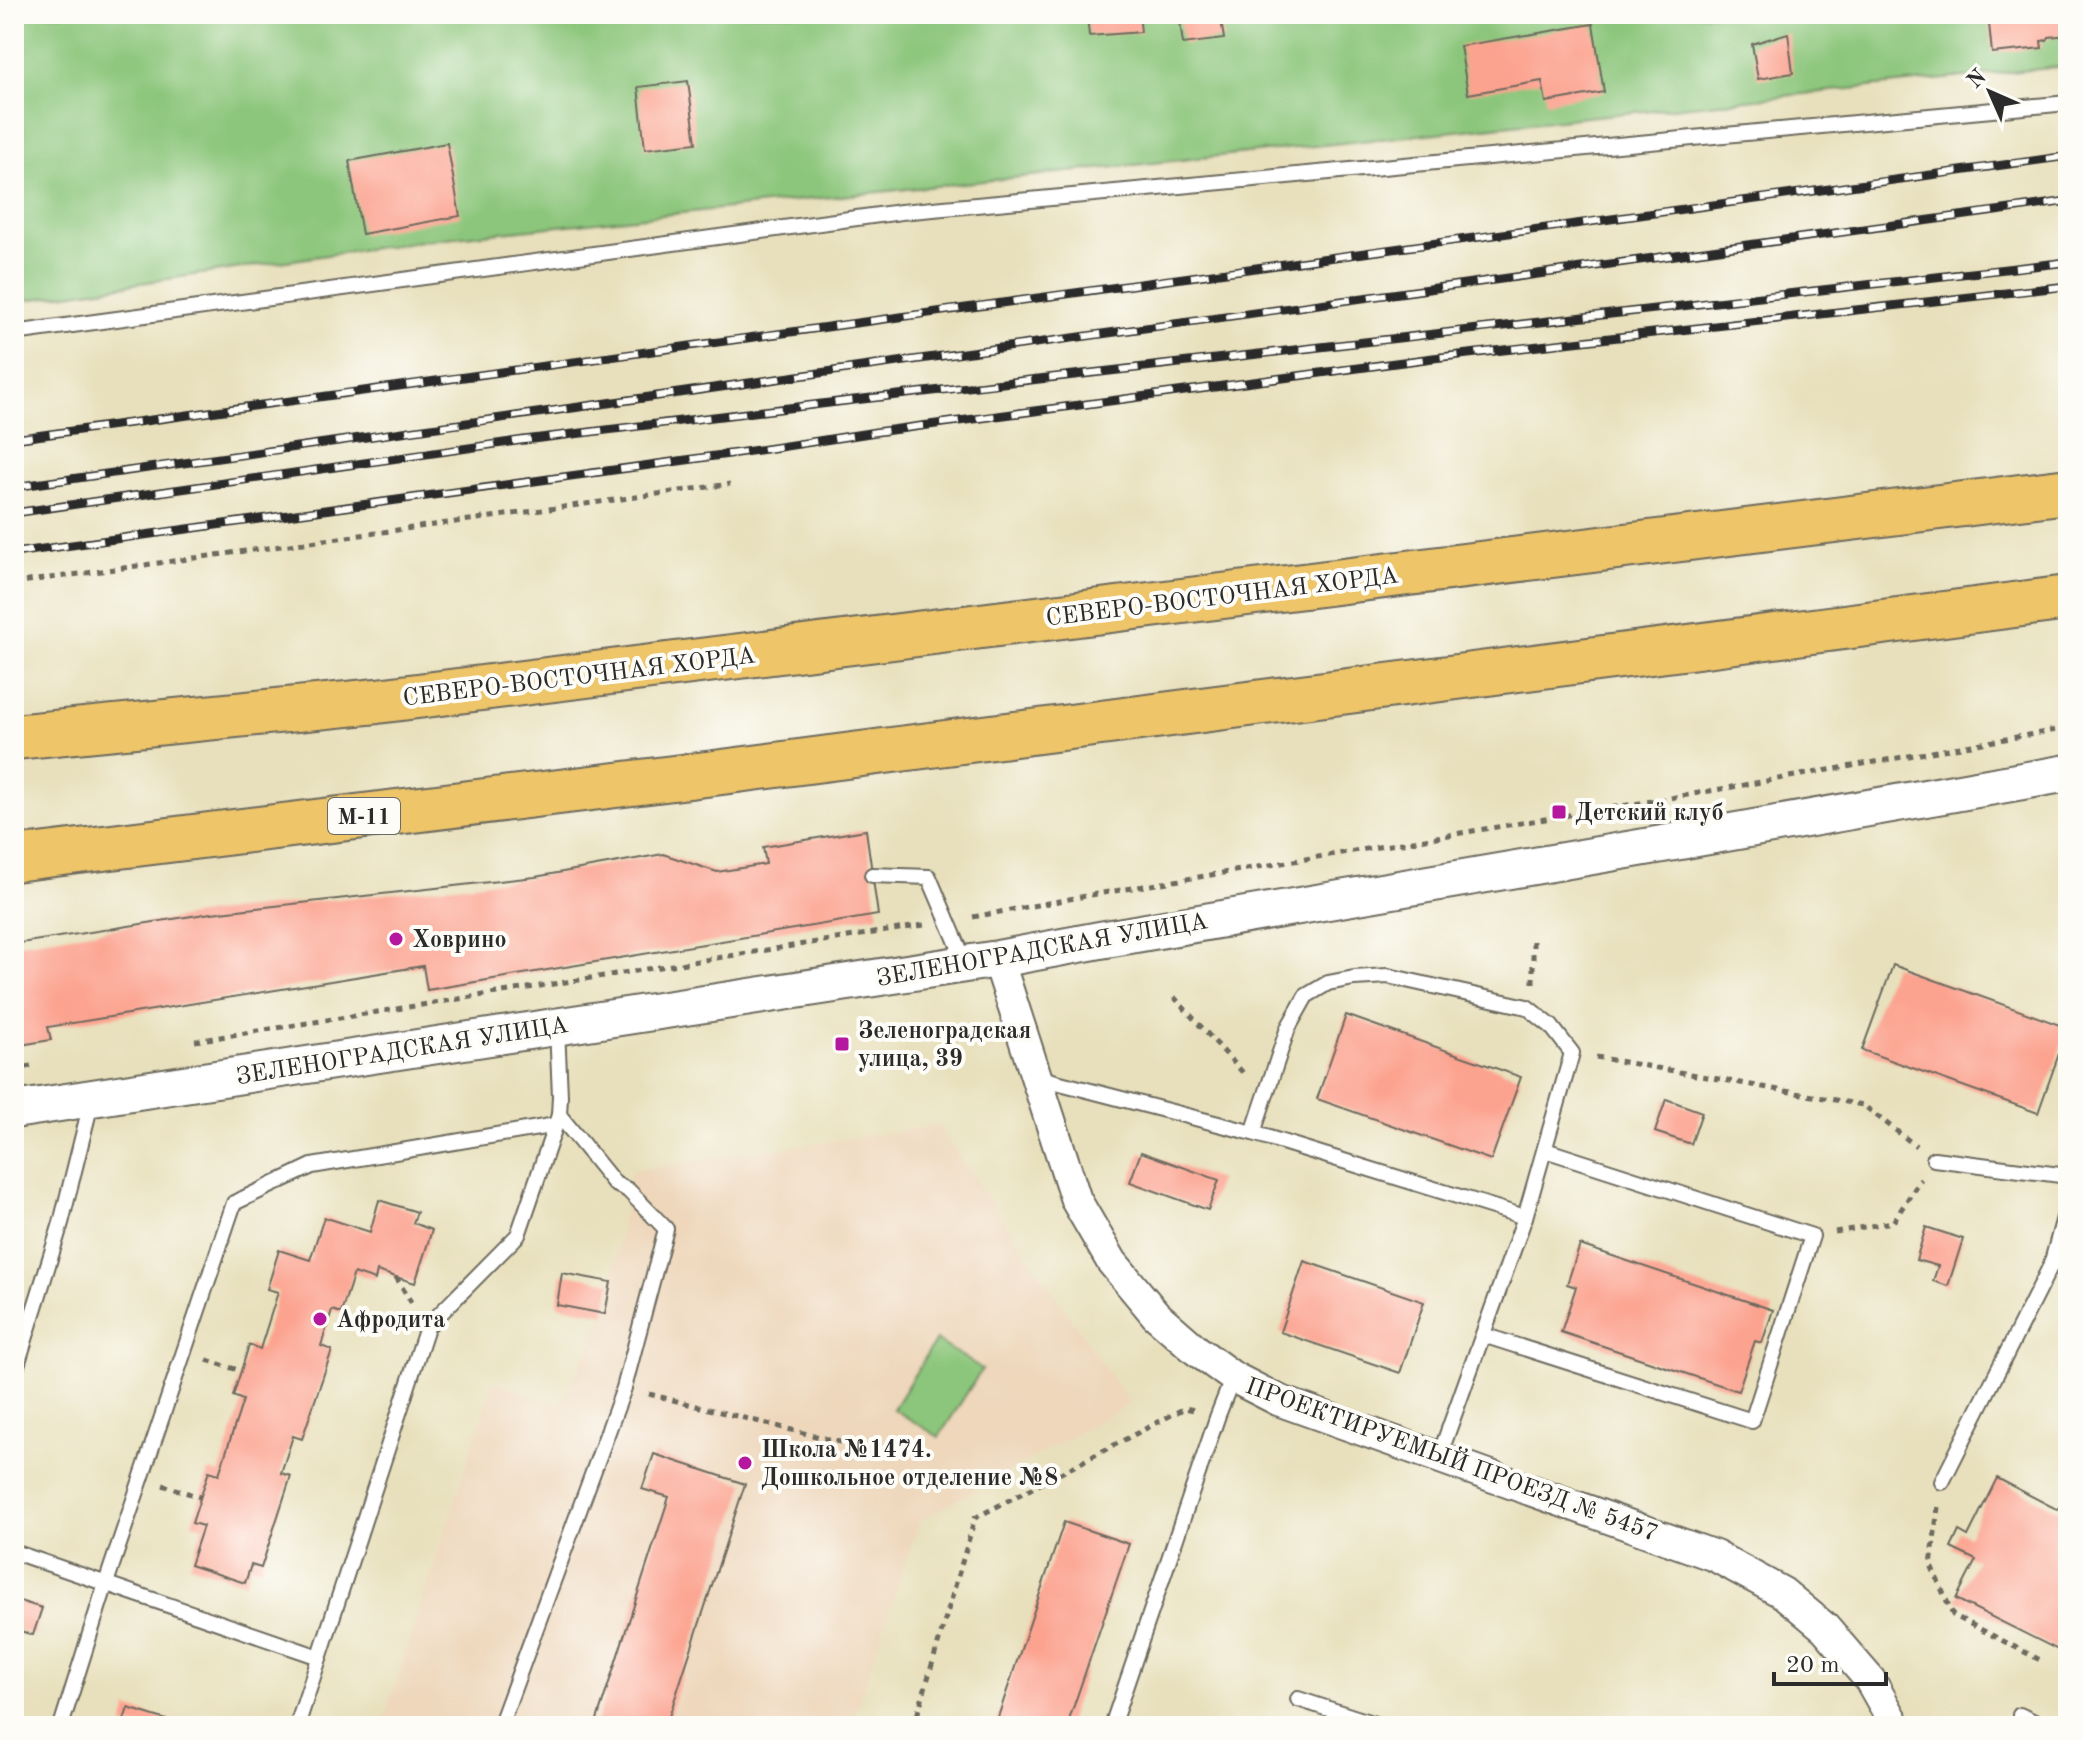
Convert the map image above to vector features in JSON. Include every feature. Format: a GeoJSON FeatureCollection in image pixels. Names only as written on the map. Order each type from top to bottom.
{"type":"FeatureCollection","features":[{"type":"Feature","properties":{"kind":"main road","name":"СЕВЕРО-ВОСТОЧНАЯ ХОРДА"},"geometry":{"type":"LineString","coordinates":[[14,737],[377,701],[2068,491]]}},
{"type":"Feature","properties":{"kind":"main road","name":"М-11"},"geometry":{"type":"LineString","coordinates":[[14,859],[714,773],[2068,598]]}},
{"type":"Feature","properties":{"kind":"street","name":"ЗЕЛЕНОГРАДСКАЯ УЛИЦА"},"geometry":{"type":"LineString","coordinates":[[14,1110],[982,962],[2068,773]]}},
{"type":"Feature","properties":{"kind":"street","name":"ПРОЕКТИРУЕМЫЙ ПРОЕЗД № 5457"},"geometry":{"type":"LineString","coordinates":[[982,962],[1037,1077],[1076,1200],[1112,1262],[1156,1315],[1196,1350],[1233,1377],[1278,1400],[1715,1556],[1783,1593],[1825,1628],[1870,1680],[1896,1726]]}},
{"type":"Feature","properties":{"kind":"lane"},"geometry":{"type":"LineString","coordinates":[[14,333],[901,212],[2068,103]]}},
{"type":"Feature","properties":{"kind":"lane"},"geometry":{"type":"LineString","coordinates":[[872,875],[929,877],[948,922],[982,962]]}},
{"type":"Feature","properties":{"kind":"lane"},"geometry":{"type":"LineString","coordinates":[[1253,1133],[1288,1028],[1306,996],[1328,983],[1388,976],[1527,1007],[1551,1026],[1572,1053],[1525,1217],[1439,1457]]}},
{"type":"Feature","properties":{"kind":"lane"},"geometry":{"type":"LineString","coordinates":[[297,1726],[427,1327],[518,1235],[557,1120],[560,1096],[557,1026]]}},
{"type":"Feature","properties":{"kind":"lane"},"geometry":{"type":"LineString","coordinates":[[1037,1077],[1253,1133],[1525,1217]]}},
{"type":"Feature","properties":{"kind":"lane"},"geometry":{"type":"LineString","coordinates":[[14,1375],[61,1223],[93,1097]]}},
{"type":"Feature","properties":{"kind":"lane"},"geometry":{"type":"LineString","coordinates":[[61,1726],[234,1203],[312,1166],[557,1120]]}},
{"type":"Feature","properties":{"kind":"lane"},"geometry":{"type":"LineString","coordinates":[[500,1726],[624,1388],[666,1229],[628,1190],[615,1184],[557,1120]]}},
{"type":"Feature","properties":{"kind":"lane"},"geometry":{"type":"LineString","coordinates":[[1483,1335],[1752,1421],[1812,1236],[1545,1150]]}},
{"type":"Feature","properties":{"kind":"lane"},"geometry":{"type":"LineString","coordinates":[[1934,1159],[2068,1176]]}},
{"type":"Feature","properties":{"kind":"lane"},"geometry":{"type":"LineString","coordinates":[[1942,1482],[2051,1265],[2068,1203]]}},
{"type":"Feature","properties":{"kind":"lane"},"geometry":{"type":"LineString","coordinates":[[2051,1265],[2068,1258]]}},
{"type":"Feature","properties":{"kind":"lane"},"geometry":{"type":"LineString","coordinates":[[1112,1726],[1233,1377]]}},
{"type":"Feature","properties":{"kind":"lane"},"geometry":{"type":"LineString","coordinates":[[14,1552],[319,1657]]}},
{"type":"Feature","properties":{"kind":"lane"},"geometry":{"type":"LineString","coordinates":[[1298,1699],[1381,1726]]}},
{"type":"Feature","properties":{"kind":"lane"},"geometry":{"type":"LineString","coordinates":[[2020,1715],[2043,1726]]}},
{"type":"Feature","properties":{"kind":"path"},"geometry":{"type":"LineString","coordinates":[[14,583],[730,484]]}},
{"type":"Feature","properties":{"kind":"path"},"geometry":{"type":"LineString","coordinates":[[186,1043],[948,922],[2068,728]]}},
{"type":"Feature","properties":{"kind":"path"},"geometry":{"type":"LineString","coordinates":[[1533,936],[1533,1012]]}},
{"type":"Feature","properties":{"kind":"path"},"geometry":{"type":"LineString","coordinates":[[1174,997],[1264,1095]]}},
{"type":"Feature","properties":{"kind":"path"},"geometry":{"type":"LineString","coordinates":[[1572,1053],[1863,1105],[1934,1159],[1893,1222],[1812,1236]]}},
{"type":"Feature","properties":{"kind":"path"},"geometry":{"type":"LineString","coordinates":[[184,1353],[241,1371]]}},
{"type":"Feature","properties":{"kind":"path"},"geometry":{"type":"LineString","coordinates":[[624,1388],[887,1454]]}},
{"type":"Feature","properties":{"kind":"path"},"geometry":{"type":"LineString","coordinates":[[914,1726],[975,1518],[1185,1408],[1218,1415]]}},
{"type":"Feature","properties":{"kind":"path"},"geometry":{"type":"LineString","coordinates":[[142,1478],[200,1497]]}},
{"type":"Feature","properties":{"kind":"path"},"geometry":{"type":"LineString","coordinates":[[1942,1482],[1931,1565],[1953,1615],[2044,1662]]}},
{"type":"Feature","properties":{"kind":"shaded area","name":"Школа №1474. Дошкольное отделение №8"},"geometry":{"type":"Polygon","coordinates":[[[938,1125],[1130,1404],[919,1521],[851,1726],[382,1726],[493,1382],[561,1404],[605,1315],[631,1171],[938,1125]]]}},
{"type":"Feature","properties":{"kind":"green space"},"geometry":{"type":"Polygon","coordinates":[[[14,14],[2068,14],[2068,66],[427,240],[14,302],[14,14]]]}},
{"type":"Feature","properties":{"kind":"green space"},"geometry":{"type":"Polygon","coordinates":[[[936,1340],[982,1369],[939,1437],[893,1409],[936,1340]]]}},
{"type":"Feature","properties":{"kind":"building"},"geometry":{"type":"Polygon","coordinates":[[[1087,14],[1139,14],[1141,32],[1089,36],[1087,14]]]}},
{"type":"Feature","properties":{"kind":"building"},"geometry":{"type":"Polygon","coordinates":[[[1179,14],[1220,14],[1224,39],[1183,44],[1179,14]]]}},
{"type":"Feature","properties":{"kind":"building"},"geometry":{"type":"Polygon","coordinates":[[[1988,14],[2068,14],[2068,35],[2041,41],[2042,48],[1992,53],[1988,14]]]}},
{"type":"Feature","properties":{"kind":"building"},"geometry":{"type":"Polygon","coordinates":[[[1593,24],[1604,92],[1546,102],[1542,81],[1468,94],[1460,46],[1593,24]]]}},
{"type":"Feature","properties":{"kind":"building"},"geometry":{"type":"Polygon","coordinates":[[[1788,33],[1793,73],[1758,79],[1752,44],[1788,33]]]}},
{"type":"Feature","properties":{"kind":"building"},"geometry":{"type":"Polygon","coordinates":[[[688,81],[696,143],[645,149],[638,87],[688,81]]]}},
{"type":"Feature","properties":{"kind":"building"},"geometry":{"type":"Polygon","coordinates":[[[447,143],[460,216],[362,234],[349,161],[447,143]]]}},
{"type":"Feature","properties":{"kind":"building","name":"Ховрино"},"geometry":{"type":"Polygon","coordinates":[[[866,830],[878,915],[427,990],[423,966],[48,1027],[51,1040],[14,1046],[14,944],[211,913],[535,877],[663,854],[717,872],[766,864],[763,847],[866,830]]]}},
{"type":"Feature","properties":{"kind":"building"},"geometry":{"type":"Polygon","coordinates":[[[1893,965],[2068,1028],[2038,1113],[1862,1050],[1893,965]]]}},
{"type":"Feature","properties":{"kind":"building"},"geometry":{"type":"Polygon","coordinates":[[[1346,1015],[1521,1077],[1491,1160],[1317,1099],[1346,1015]]]}},
{"type":"Feature","properties":{"kind":"building"},"geometry":{"type":"Polygon","coordinates":[[[1666,1099],[1702,1112],[1691,1144],[1655,1132],[1666,1099]]]}},
{"type":"Feature","properties":{"kind":"building"},"geometry":{"type":"Polygon","coordinates":[[[1141,1152],[1219,1180],[1208,1210],[1130,1182],[1141,1152]]]}},
{"type":"Feature","properties":{"kind":"building"},"geometry":{"type":"Polygon","coordinates":[[[379,1200],[417,1212],[413,1223],[432,1230],[415,1283],[377,1271],[375,1280],[354,1273],[341,1313],[332,1310],[321,1346],[332,1350],[302,1439],[293,1436],[281,1473],[291,1476],[261,1568],[251,1565],[245,1583],[190,1565],[203,1526],[192,1523],[209,1471],[219,1474],[243,1400],[233,1396],[249,1345],[260,1349],[278,1292],[267,1289],[279,1250],[310,1260],[324,1217],[370,1232],[379,1200]]]}},
{"type":"Feature","properties":{"kind":"building"},"geometry":{"type":"Polygon","coordinates":[[[1926,1227],[1963,1239],[1948,1286],[1933,1281],[1938,1266],[1916,1260],[1926,1227]]]}},
{"type":"Feature","properties":{"kind":"building"},"geometry":{"type":"Polygon","coordinates":[[[1580,1245],[1773,1310],[1762,1343],[1755,1341],[1738,1391],[1561,1332],[1576,1287],[1567,1284],[1580,1245]]]}},
{"type":"Feature","properties":{"kind":"building"},"geometry":{"type":"Polygon","coordinates":[[[1304,1261],[1424,1302],[1400,1373],[1280,1332],[1304,1261]]]}},
{"type":"Feature","properties":{"kind":"building"},"geometry":{"type":"Polygon","coordinates":[[[562,1273],[611,1282],[605,1314],[557,1305],[562,1273]]]}},
{"type":"Feature","properties":{"kind":"building"},"geometry":{"type":"Polygon","coordinates":[[[654,1454],[745,1484],[666,1726],[595,1726],[669,1497],[642,1489],[654,1454]]]}},
{"type":"Feature","properties":{"kind":"building"},"geometry":{"type":"Polygon","coordinates":[[[1997,1478],[2058,1510],[2068,1490],[2068,1655],[1956,1599],[1976,1560],[1951,1548],[1959,1531],[1968,1536],[1997,1478]]]}},
{"type":"Feature","properties":{"kind":"building"},"geometry":{"type":"Polygon","coordinates":[[[1064,1522],[1129,1544],[1067,1726],[995,1726],[1064,1522]]]}},
{"type":"Feature","properties":{"kind":"building"},"geometry":{"type":"Polygon","coordinates":[[[16,1600],[42,1608],[33,1635],[14,1629],[16,1600]]]}},
{"type":"Feature","properties":{"kind":"building"},"geometry":{"type":"Polygon","coordinates":[[[128,1708],[183,1725],[183,1726],[122,1726],[128,1708]]]}},
{"type":"Feature","properties":{"kind":"railway"},"geometry":{"type":"LineString","coordinates":[[14,439],[2068,156]]}},
{"type":"Feature","properties":{"kind":"railway"},"geometry":{"type":"LineString","coordinates":[[14,487],[2068,201]]}},
{"type":"Feature","properties":{"kind":"railway"},"geometry":{"type":"LineString","coordinates":[[14,513],[524,440],[2068,262]]}},
{"type":"Feature","properties":{"kind":"railway"},"geometry":{"type":"LineString","coordinates":[[14,553],[876,432],[1433,358],[2068,286]]}},
{"type":"Feature","properties":{"kind":"place","name":"Детский клуб"},"geometry":{"type":"Point","coordinates":[1559,812]}},
{"type":"Feature","properties":{"kind":"place","name":"Ховрино"},"geometry":{"type":"Point","coordinates":[396,939]}},
{"type":"Feature","properties":{"kind":"place","name":"Зеленоградская улица, 39"},"geometry":{"type":"Point","coordinates":[842,1044]}},
{"type":"Feature","properties":{"kind":"place","name":"Афродита"},"geometry":{"type":"Point","coordinates":[320,1319]}},
{"type":"Feature","properties":{"kind":"place","name":"Школа №1474. Дошкольное отделение №8"},"geometry":{"type":"Point","coordinates":[745,1463]}}]}
